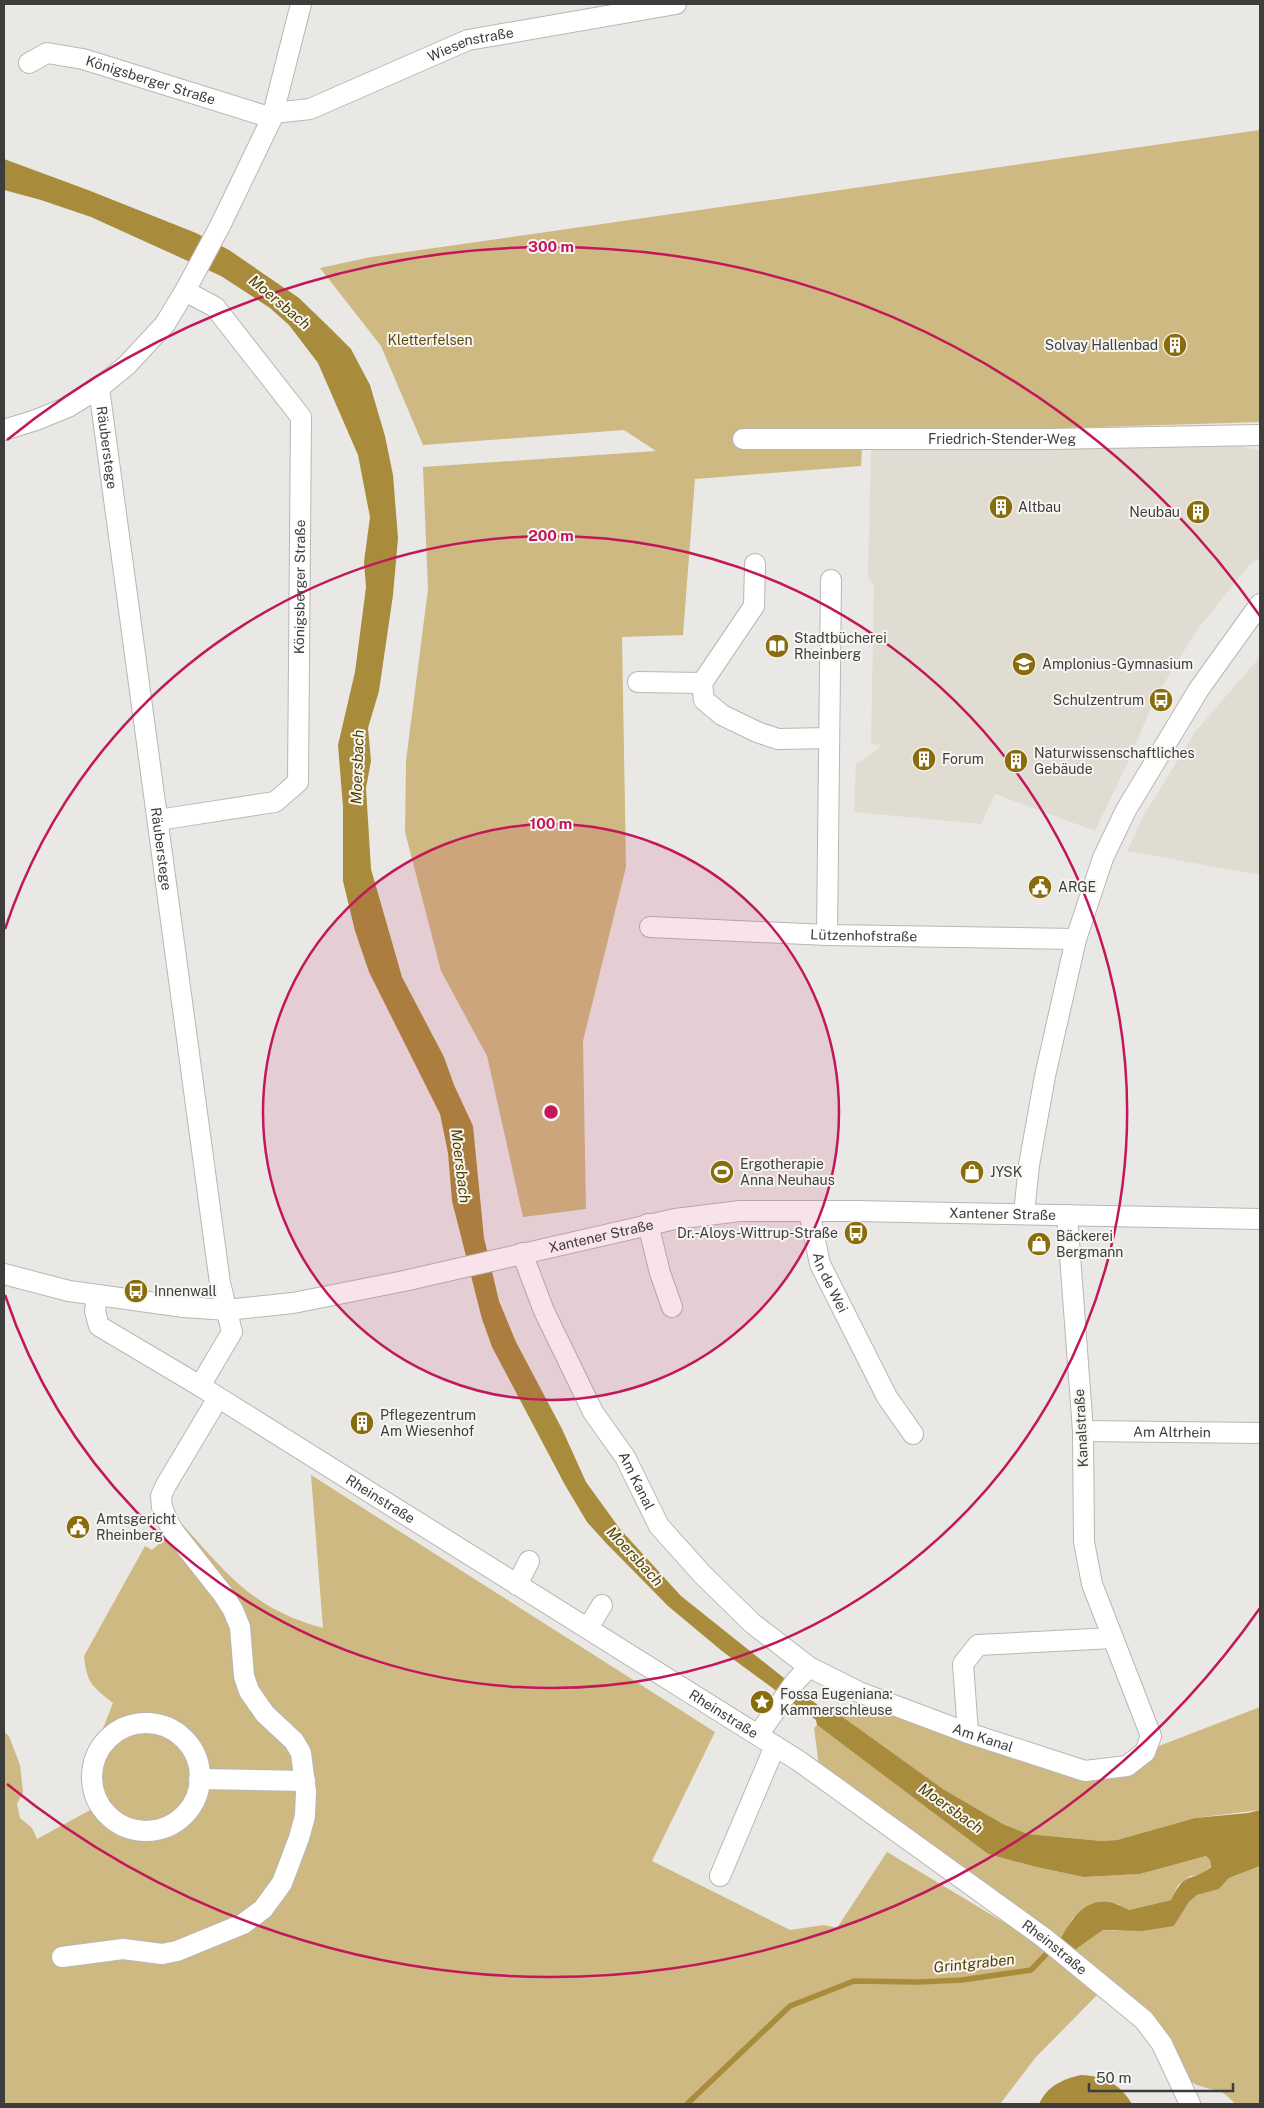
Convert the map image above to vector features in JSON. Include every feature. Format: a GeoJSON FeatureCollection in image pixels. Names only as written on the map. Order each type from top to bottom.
{"type":"FeatureCollection","features":[{"type":"Feature","properties":{"kind":"street"},"geometry":{"type":"LineString","coordinates":[[4,430],[68,407],[99,388],[127,365],[165,324],[190,283],[220,226],[273,116],[301,4]]}},
{"type":"Feature","properties":{"kind":"street","name":"Wiesenstraße"},"geometry":{"type":"LineString","coordinates":[[273,116],[310,108],[468,40],[676,4]]}},
{"type":"Feature","properties":{"kind":"street","name":"Königsberger Straße"},"geometry":{"type":"LineString","coordinates":[[29,62],[48,53],[83,59],[273,116]]}},
{"type":"Feature","properties":{"kind":"street","name":"Königsberger Straße"},"geometry":{"type":"LineString","coordinates":[[158,820],[276,802],[298,782],[301,417],[215,307],[190,283]]}},
{"type":"Feature","properties":{"kind":"street","name":"Räuberstege"},"geometry":{"type":"LineString","coordinates":[[99,388],[218,1273],[227,1310]]}},
{"type":"Feature","properties":{"kind":"street","name":"Friedrich-Stender-Weg"},"geometry":{"type":"LineString","coordinates":[[743,439],[1051,439],[1260,435]]}},
{"type":"Feature","properties":{"kind":"street"},"geometry":{"type":"LineString","coordinates":[[755,564],[754,606],[702,683],[704,700],[722,715],[757,732],[778,739],[829,738]]}},
{"type":"Feature","properties":{"kind":"street"},"geometry":{"type":"LineString","coordinates":[[827,935],[831,580]]}},
{"type":"Feature","properties":{"kind":"street"},"geometry":{"type":"LineString","coordinates":[[1024,1214],[1029,1165],[1045,1076],[1076,939],[1103,858],[1126,810],[1199,689],[1260,604]]}},
{"type":"Feature","properties":{"kind":"street"},"geometry":{"type":"LineString","coordinates":[[638,682],[702,683]]}},
{"type":"Feature","properties":{"kind":"street","name":"Lützenhofstraße"},"geometry":{"type":"LineString","coordinates":[[650,927],[827,935],[1076,939]]}},
{"type":"Feature","properties":{"kind":"street","name":"Xantener Straße"},"geometry":{"type":"LineString","coordinates":[[96,1296],[184,1307],[227,1310],[293,1304],[404,1281],[648,1224],[740,1211],[1260,1219]]}},
{"type":"Feature","properties":{"kind":"street","name":"An de Wei"},"geometry":{"type":"LineString","coordinates":[[809,1211],[820,1264],[887,1397],[914,1434]]}},
{"type":"Feature","properties":{"kind":"street","name":"Kanalstraße"},"geometry":{"type":"LineString","coordinates":[[1067,1215],[1083,1431],[1084,1542],[1092,1584],[1151,1736]]}},
{"type":"Feature","properties":{"kind":"street"},"geometry":{"type":"LineString","coordinates":[[648,1224],[660,1273],[672,1308]]}},
{"type":"Feature","properties":{"kind":"street","name":"Am Kanal"},"geometry":{"type":"LineString","coordinates":[[516,1255],[593,1412],[625,1457],[659,1526],[703,1575],[752,1623],[809,1667],[859,1692],[968,1733],[1086,1771],[1127,1766],[1145,1752],[1151,1736]]}},
{"type":"Feature","properties":{"kind":"street"},"geometry":{"type":"LineString","coordinates":[[4,1274],[96,1296]]}},
{"type":"Feature","properties":{"kind":"street","name":"Rheinstraße"},"geometry":{"type":"LineString","coordinates":[[96,1296],[95,1311],[99,1326],[200,1386],[799,1761],[1043,1937],[1144,2020],[1154,2032],[1190,2104]]}},
{"type":"Feature","properties":{"kind":"street"},"geometry":{"type":"LineString","coordinates":[[200,1386],[232,1332],[227,1310]]}},
{"type":"Feature","properties":{"kind":"street"},"geometry":{"type":"LineString","coordinates":[[62,1957],[116,1949],[162,1954],[177,1951],[244,1924],[263,1909],[282,1883],[292,1860],[305,1816],[305,1781],[302,1753],[294,1741],[256,1702],[249,1691],[244,1676],[240,1627],[233,1610],[223,1594],[174,1532],[162,1507],[161,1496],[166,1485],[218,1398]]}},
{"type":"Feature","properties":{"kind":"street","name":"Am Altrhein"},"geometry":{"type":"LineString","coordinates":[[1083,1431],[1260,1433]]}},
{"type":"Feature","properties":{"kind":"street"},"geometry":{"type":"LineString","coordinates":[[517,1585],[529,1561]]}},
{"type":"Feature","properties":{"kind":"street"},"geometry":{"type":"LineString","coordinates":[[588,1628],[602,1605]]}},
{"type":"Feature","properties":{"kind":"street"},"geometry":{"type":"LineString","coordinates":[[968,1733],[963,1664],[978,1645],[1113,1638]]}},
{"type":"Feature","properties":{"kind":"street"},"geometry":{"type":"LineString","coordinates":[[758,1735],[795,1682],[809,1667]]}},
{"type":"Feature","properties":{"kind":"street"},"geometry":{"type":"LineString","coordinates":[[143,1723],[159,1724],[174,1731],[187,1741],[196,1756],[200,1772],[199,1779],[198,1790],[190,1807],[178,1821],[160,1829],[142,1830],[124,1826],[108,1816],[97,1801],[92,1783],[94,1764],[101,1747],[119,1730],[127,1726],[143,1723]]}},
{"type":"Feature","properties":{"kind":"street"},"geometry":{"type":"LineString","coordinates":[[720,1876],[775,1746]]}},
{"type":"Feature","properties":{"kind":"street"},"geometry":{"type":"LineString","coordinates":[[199,1779],[305,1781]]}},
{"type":"Feature","properties":{"kind":"shaded area","name":"Amplonius-Gymnasium"},"geometry":{"type":"Polygon","coordinates":[[[1246,443],[1246,448],[1260,450],[1260,558],[1249,565],[1197,630],[1155,698],[1128,762],[1095,831],[995,794],[981,824],[854,812],[856,764],[879,748],[880,745],[871,744],[874,586],[868,577],[871,449],[1246,443]]]}},
{"type":"Feature","properties":{"kind":"shaded area"},"geometry":{"type":"Polygon","coordinates":[[[1260,657],[1260,875],[1127,851],[1144,815],[1195,732],[1260,657]]]}},
{"type":"Feature","properties":{"kind":"green space","name":"Kletterfelsen"},"geometry":{"type":"Polygon","coordinates":[[[1260,130],[1260,422],[863,434],[861,466],[695,479],[683,635],[622,637],[626,867],[583,1041],[586,1209],[523,1217],[487,1056],[441,971],[405,832],[406,761],[428,589],[423,467],[656,451],[624,430],[423,445],[381,346],[320,268],[371,257],[1260,130]]]}},
{"type":"Feature","properties":{"kind":"green space"},"geometry":{"type":"Polygon","coordinates":[[[311,1475],[715,1732],[652,1861],[790,1930],[824,1925],[837,1928],[887,1852],[1040,1944],[1101,1991],[1036,2057],[1000,2104],[4,2104],[4,1732],[9,1736],[20,1765],[23,1792],[17,1804],[20,1818],[32,1828],[37,1839],[94,1808],[86,1790],[88,1766],[113,1703],[92,1684],[87,1673],[84,1656],[145,1546],[152,1550],[182,1524],[229,1575],[260,1600],[278,1611],[323,1628],[311,1475]]]}},
{"type":"Feature","properties":{"kind":"green space"},"geometry":{"type":"Polygon","coordinates":[[[1260,1707],[1260,1810],[1195,1818],[1117,1840],[1102,1841],[1028,1834],[1003,1824],[943,1789],[835,1712],[868,1711],[901,1717],[1086,1778],[1152,1754],[1159,1746],[1260,1707]]]}},
{"type":"Feature","properties":{"kind":"green space"},"geometry":{"type":"Polygon","coordinates":[[[817,1725],[988,1854],[1084,1877],[1140,1874],[1206,1856],[1210,1860],[1211,1866],[1200,1875],[1190,1876],[1178,1885],[1171,1900],[1129,1910],[1118,1904],[1073,1918],[1059,1942],[819,1766],[814,1728],[817,1725]]]}},
{"type":"Feature","properties":{"kind":"green space"},"geometry":{"type":"Polygon","coordinates":[[[1260,1866],[1260,2104],[1235,2104],[1223,2093],[1194,2084],[1185,2078],[1072,1952],[1103,1930],[1115,1931],[1174,1926],[1189,1902],[1197,1895],[1219,1889],[1229,1878],[1260,1866]]]}},
{"type":"Feature","properties":{"kind":"water","name":"Moersbach"},"geometry":{"type":"Polygon","coordinates":[[[4,159],[196,233],[229,250],[299,298],[351,349],[370,385],[385,436],[393,475],[398,538],[393,595],[379,691],[368,728],[371,761],[366,788],[371,869],[402,977],[444,1057],[454,1085],[473,1126],[484,1238],[499,1301],[516,1342],[562,1429],[586,1482],[620,1529],[681,1596],[824,1710],[830,1708],[943,1789],[1003,1824],[1028,1834],[1102,1841],[1117,1840],[1195,1818],[1248,1813],[1260,1810],[1260,1866],[1229,1878],[1219,1889],[1197,1895],[1189,1902],[1174,1926],[1142,1931],[1103,1930],[1072,1952],[1059,1942],[1072,1921],[1086,1906],[1105,1902],[1116,1904],[1129,1910],[1171,1900],[1184,1880],[1198,1875],[1211,1867],[1210,1860],[1206,1856],[1140,1874],[1084,1877],[988,1854],[817,1725],[816,1720],[722,1651],[668,1606],[587,1522],[565,1485],[492,1347],[482,1319],[452,1201],[448,1153],[440,1114],[369,972],[355,931],[343,881],[343,807],[338,745],[355,672],[366,587],[364,562],[370,517],[358,455],[318,363],[289,325],[270,308],[221,276],[91,217],[4,190],[4,159]]]}},
{"type":"Feature","properties":{"kind":"water"},"geometry":{"type":"Polygon","coordinates":[[[1081,2075],[1097,2077],[1111,2082],[1122,2091],[1132,2104],[1039,2104],[1046,2092],[1056,2084],[1081,2075]]]}},
{"type":"Feature","properties":{"kind":"waterway","name":"Grintgraben"},"geometry":{"type":"LineString","coordinates":[[687,2104],[790,2006],[854,1981],[919,1982],[962,1980],[1031,1970],[1051,1949]]}},
{"type":"Feature","properties":{"kind":"place","name":"Solvay Hallenbad"},"geometry":{"type":"Point","coordinates":[1175,345]}},
{"type":"Feature","properties":{"kind":"place","name":"Altbau"},"geometry":{"type":"Point","coordinates":[1001,507]}},
{"type":"Feature","properties":{"kind":"place","name":"Neubau"},"geometry":{"type":"Point","coordinates":[1198,512]}},
{"type":"Feature","properties":{"kind":"place","name":"Stadtbücherei Rheinberg"},"geometry":{"type":"Point","coordinates":[777,646]}},
{"type":"Feature","properties":{"kind":"place","name":"Amplonius-Gymnasium"},"geometry":{"type":"Point","coordinates":[1024,664]}},
{"type":"Feature","properties":{"kind":"place","name":"Schulzentrum"},"geometry":{"type":"Point","coordinates":[1161,700]}},
{"type":"Feature","properties":{"kind":"place","name":"Forum"},"geometry":{"type":"Point","coordinates":[924,759]}},
{"type":"Feature","properties":{"kind":"place","name":"Naturwissenschaftliches Gebäude"},"geometry":{"type":"Point","coordinates":[1016,761]}},
{"type":"Feature","properties":{"kind":"place","name":"ARGE"},"geometry":{"type":"Point","coordinates":[1040,887]}},
{"type":"Feature","properties":{"kind":"place","name":"Ergotherapie Anna Neuhaus"},"geometry":{"type":"Point","coordinates":[722,1172]}},
{"type":"Feature","properties":{"kind":"place","name":"JYSK"},"geometry":{"type":"Point","coordinates":[972,1172]}},
{"type":"Feature","properties":{"kind":"place","name":"Dr.-Aloys-Wittrup-Straße"},"geometry":{"type":"Point","coordinates":[856,1233]}},
{"type":"Feature","properties":{"kind":"place","name":"Bäckerei Bergmann"},"geometry":{"type":"Point","coordinates":[1039,1244]}},
{"type":"Feature","properties":{"kind":"place","name":"Innenwall"},"geometry":{"type":"Point","coordinates":[136,1291]}},
{"type":"Feature","properties":{"kind":"place","name":"Pflegezentrum Am Wiesenhof"},"geometry":{"type":"Point","coordinates":[362,1423]}},
{"type":"Feature","properties":{"kind":"place","name":"Amtsgericht Rheinberg"},"geometry":{"type":"Point","coordinates":[78,1527]}},
{"type":"Feature","properties":{"kind":"place","name":"Fossa Eugeniana: Kammerschleuse"},"geometry":{"type":"Point","coordinates":[762,1702]}}]}
